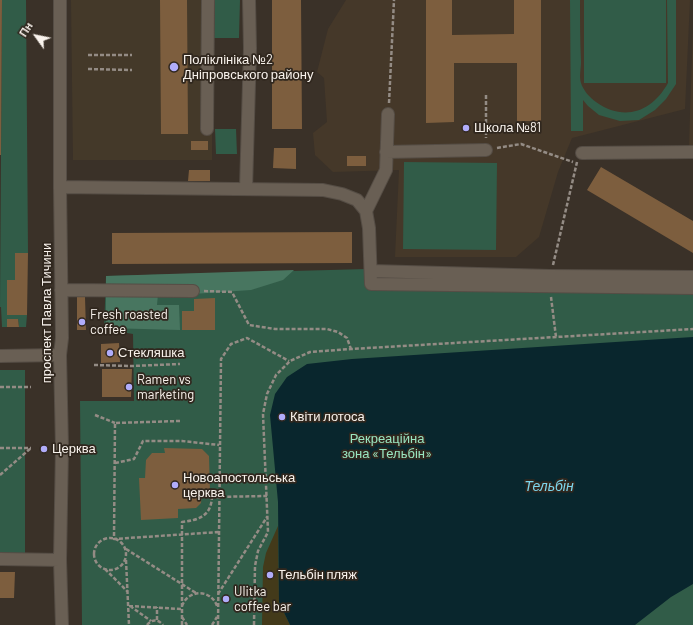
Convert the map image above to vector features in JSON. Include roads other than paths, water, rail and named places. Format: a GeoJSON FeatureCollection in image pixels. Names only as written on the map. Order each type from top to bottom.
{"type":"FeatureCollection","features":[{"type":"Feature","properties":{"kind":"street","name":"проспект Павла Тичини"},"geometry":{"type":"LineString","coordinates":[[60,0],[60,355],[62,448],[60,560],[62,625]]}},
{"type":"Feature","properties":{"kind":"street"},"geometry":{"type":"LineString","coordinates":[[207,129],[208,0]]}},
{"type":"Feature","properties":{"kind":"street"},"geometry":{"type":"LineString","coordinates":[[246,189],[250,48],[249,0]]}},
{"type":"Feature","properties":{"kind":"street"},"geometry":{"type":"LineString","coordinates":[[366,211],[386,170],[388,114]]}},
{"type":"Feature","properties":{"kind":"street"},"geometry":{"type":"LineString","coordinates":[[386,152],[486,150]]}},
{"type":"Feature","properties":{"kind":"street"},"geometry":{"type":"LineString","coordinates":[[579,158],[693,152]]}},
{"type":"Feature","properties":{"kind":"street"},"geometry":{"type":"LineString","coordinates":[[60,187],[323,190],[342,194],[357,200],[366,211],[369,228],[371,284],[550,282],[693,277]]}},
{"type":"Feature","properties":{"kind":"street"},"geometry":{"type":"LineString","coordinates":[[371,271],[550,282],[693,288]]}},
{"type":"Feature","properties":{"kind":"street"},"geometry":{"type":"LineString","coordinates":[[61,290],[193,291]]}},
{"type":"Feature","properties":{"kind":"street"},"geometry":{"type":"LineString","coordinates":[[0,356],[60,355]]}},
{"type":"Feature","properties":{"kind":"street"},"geometry":{"type":"LineString","coordinates":[[0,559],[60,560]]}},
{"type":"Feature","properties":{"kind":"water","name":"Тельбін"},"geometry":{"type":"Polygon","coordinates":[[[693,337],[693,584],[671,597],[635,625],[290,625],[279,602],[278,502],[270,415],[275,394],[287,377],[307,364],[352,359],[693,337]]]}},
{"type":"Feature","properties":{"kind":"place","name":"Поліклініка №2 Дніпровського району"},"geometry":{"type":"Point","coordinates":[174,67]}},
{"type":"Feature","properties":{"kind":"place","name":"Школа №81"},"geometry":{"type":"Point","coordinates":[466,128]}},
{"type":"Feature","properties":{"kind":"place","name":"Fresh roasted coffee"},"geometry":{"type":"Point","coordinates":[82,322]}},
{"type":"Feature","properties":{"kind":"place","name":"Стекляшка"},"geometry":{"type":"Point","coordinates":[110,353]}},
{"type":"Feature","properties":{"kind":"place","name":"Ramen vs marketing"},"geometry":{"type":"Point","coordinates":[129,387]}},
{"type":"Feature","properties":{"kind":"place","name":"Квіти лотоса"},"geometry":{"type":"Point","coordinates":[282,417]}},
{"type":"Feature","properties":{"kind":"place","name":"Церква"},"geometry":{"type":"Point","coordinates":[44,449]}},
{"type":"Feature","properties":{"kind":"place","name":"Новоапостольська церква"},"geometry":{"type":"Point","coordinates":[175,485]}},
{"type":"Feature","properties":{"kind":"place","name":"Тельбін пляж"},"geometry":{"type":"Point","coordinates":[270,575]}},
{"type":"Feature","properties":{"kind":"place","name":"Ulitka coffee bar"},"geometry":{"type":"Point","coordinates":[226,599]}},
{"type":"Feature","properties":{"kind":"park label","name":"Рекреаційна зона «Тельбін»"},"geometry":{"type":"Point","coordinates":[387,446]}}]}
